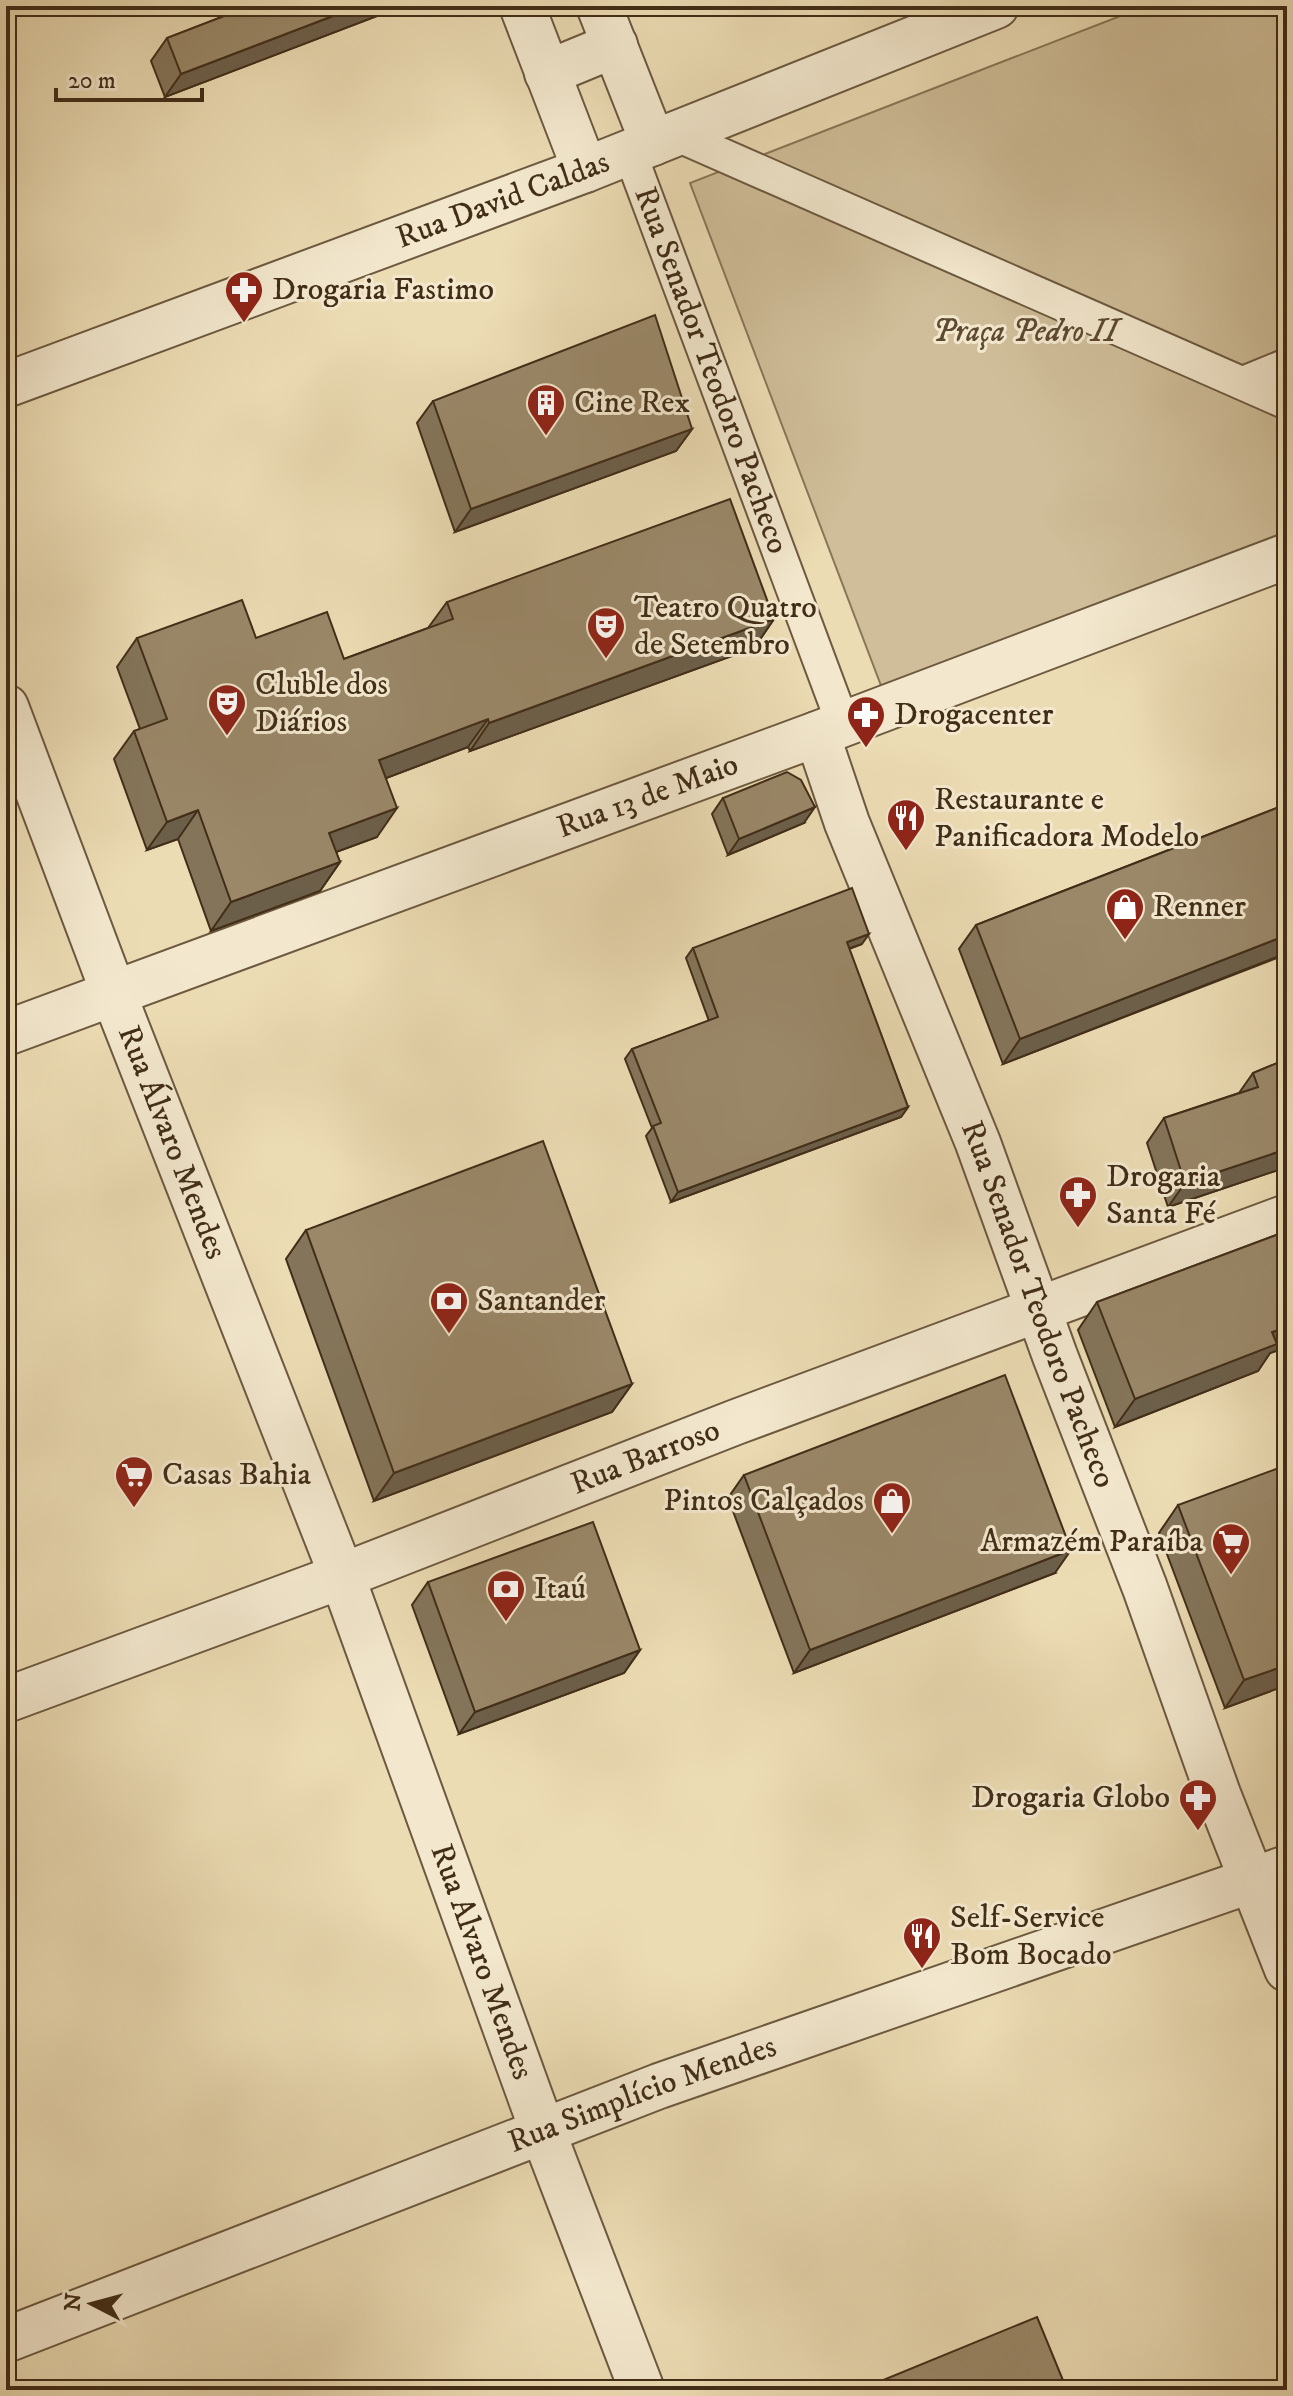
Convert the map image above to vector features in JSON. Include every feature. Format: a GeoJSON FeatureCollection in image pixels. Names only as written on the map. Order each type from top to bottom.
{"type":"FeatureCollection","features":[{"type":"Feature","properties":{"kind":"street"},"geometry":{"type":"LineString","coordinates":[[522,6],[585,170]]}},
{"type":"Feature","properties":{"kind":"street","name":"Rua David Caldas"},"geometry":{"type":"LineString","coordinates":[[6,385],[585,170],[996,6]]}},
{"type":"Feature","properties":{"kind":"street"},"geometry":{"type":"LineString","coordinates":[[547,73],[607,26],[653,143],[1287,403]]}},
{"type":"Feature","properties":{"kind":"street","name":"Rua Senador Teodoro Pacheco"},"geometry":{"type":"LineString","coordinates":[[653,143],[830,729],[847,823],[978,1143],[1038,1311],[1145,1588],[1218,1794],[1270,1874],[1287,1969]]}},
{"type":"Feature","properties":{"kind":"street"},"geometry":{"type":"LineString","coordinates":[[1243,383],[1287,365]]}},
{"type":"Feature","properties":{"kind":"street","name":"Rua 13 de Maio"},"geometry":{"type":"LineString","coordinates":[[6,1033],[830,729],[1287,556]]}},
{"type":"Feature","properties":{"kind":"street","name":"Rua Álvaro Mendes"},"geometry":{"type":"LineString","coordinates":[[6,707],[114,994],[342,1576]]}},
{"type":"Feature","properties":{"kind":"street","name":"Rua Barroso"},"geometry":{"type":"LineString","coordinates":[[6,1700],[342,1576],[736,1422],[1287,1217]]}},
{"type":"Feature","properties":{"kind":"street","name":"Rua Alvaro Mendes"},"geometry":{"type":"LineString","coordinates":[[342,1576],[543,2132],[642,2390]]}},
{"type":"Feature","properties":{"kind":"street","name":"Rua Simplício Mendes"},"geometry":{"type":"LineString","coordinates":[[6,2340],[659,2086],[1270,1874]]}},
{"type":"Feature","properties":{"kind":"green space","name":"Praça Pedro II"},"geometry":{"type":"Polygon","coordinates":[[[1146,6],[1287,6],[1287,545],[888,704],[690,183],[1146,6]]]}},
{"type":"Feature","properties":{"kind":"building"},"geometry":{"type":"Polygon","coordinates":[[[250,6],[359,6],[181,74],[167,38],[250,6]]]}},
{"type":"Feature","properties":{"kind":"building","name":"Cine Rex"},"geometry":{"type":"Polygon","coordinates":[[[655,315],[692,429],[471,509],[433,401],[655,315]]]}},
{"type":"Feature","properties":{"kind":"building"},"geometry":{"type":"Polygon","coordinates":[[[730,499],[774,619],[379,760],[397,808],[329,833],[340,862],[231,902],[198,810],[167,822],[134,731],[167,719],[137,638],[242,600],[256,638],[327,612],[344,659],[453,619],[447,602],[730,499]]]}},
{"type":"Feature","properties":{"kind":"building"},"geometry":{"type":"Polygon","coordinates":[[[787,772],[801,780],[815,807],[739,839],[723,798],[787,772]]]}},
{"type":"Feature","properties":{"kind":"building","name":"Renner"},"geometry":{"type":"Polygon","coordinates":[[[1287,804],[1287,935],[1020,1039],[976,925],[1287,804]]]}},
{"type":"Feature","properties":{"kind":"building"},"geometry":{"type":"Polygon","coordinates":[[[852,888],[869,934],[847,942],[908,1107],[678,1192],[653,1126],[661,1123],[632,1049],[718,1017],[693,948],[852,888]]]}},
{"type":"Feature","properties":{"kind":"building"},"geometry":{"type":"Polygon","coordinates":[[[1287,1059],[1287,1149],[1185,1183],[1164,1118],[1258,1087],[1253,1073],[1287,1059]]]}},
{"type":"Feature","properties":{"kind":"building","name":"Santander"},"geometry":{"type":"Polygon","coordinates":[[[543,1141],[632,1384],[394,1473],[306,1230],[543,1141]]]}},
{"type":"Feature","properties":{"kind":"building"},"geometry":{"type":"Polygon","coordinates":[[[1287,1231],[1287,1327],[1272,1332],[1277,1344],[1135,1399],[1097,1302],[1287,1231]]]}},
{"type":"Feature","properties":{"kind":"building","name":"Pintos Calçados"},"geometry":{"type":"Polygon","coordinates":[[[1005,1375],[1071,1550],[810,1650],[744,1475],[1005,1375]]]}},
{"type":"Feature","properties":{"kind":"building","name":"Armazém Paraíba"},"geometry":{"type":"Polygon","coordinates":[[[1287,1465],[1287,1665],[1244,1680],[1178,1505],[1287,1465]]]}},
{"type":"Feature","properties":{"kind":"building"},"geometry":{"type":"Polygon","coordinates":[[[593,1522],[640,1650],[475,1712],[428,1582],[593,1522]]]}},
{"type":"Feature","properties":{"kind":"building"},"geometry":{"type":"Polygon","coordinates":[[[1037,2317],[1067,2390],[859,2390],[1037,2317]]]}},
{"type":"Feature","properties":{"kind":"place","name":"Drogaria Fastimo"},"geometry":{"type":"Point","coordinates":[244,324]}},
{"type":"Feature","properties":{"kind":"place","name":"Cine Rex"},"geometry":{"type":"Point","coordinates":[546,437]}},
{"type":"Feature","properties":{"kind":"place","name":"Teatro Quatro de Setembro"},"geometry":{"type":"Point","coordinates":[606,660]}},
{"type":"Feature","properties":{"kind":"place","name":"Cluble dos Diários"},"geometry":{"type":"Point","coordinates":[227,737]}},
{"type":"Feature","properties":{"kind":"place","name":"Drogacenter"},"geometry":{"type":"Point","coordinates":[866,749]}},
{"type":"Feature","properties":{"kind":"place","name":"Restaurante e Panificadora Modelo"},"geometry":{"type":"Point","coordinates":[906,852]}},
{"type":"Feature","properties":{"kind":"place","name":"Renner"},"geometry":{"type":"Point","coordinates":[1125,941]}},
{"type":"Feature","properties":{"kind":"place","name":"Drogaria Santa Fé"},"geometry":{"type":"Point","coordinates":[1078,1229]}},
{"type":"Feature","properties":{"kind":"place","name":"Santander"},"geometry":{"type":"Point","coordinates":[449,1335]}},
{"type":"Feature","properties":{"kind":"place","name":"Casas Bahia"},"geometry":{"type":"Point","coordinates":[134,1509]}},
{"type":"Feature","properties":{"kind":"place","name":"Pintos Calçados"},"geometry":{"type":"Point","coordinates":[892,1535]}},
{"type":"Feature","properties":{"kind":"place","name":"Armazém Paraíba"},"geometry":{"type":"Point","coordinates":[1231,1576]}},
{"type":"Feature","properties":{"kind":"place","name":"Itaú"},"geometry":{"type":"Point","coordinates":[506,1623]}},
{"type":"Feature","properties":{"kind":"place","name":"Drogaria Globo"},"geometry":{"type":"Point","coordinates":[1198,1832]}},
{"type":"Feature","properties":{"kind":"place","name":"Self-Service Bom Bocado"},"geometry":{"type":"Point","coordinates":[922,1970]}}]}
